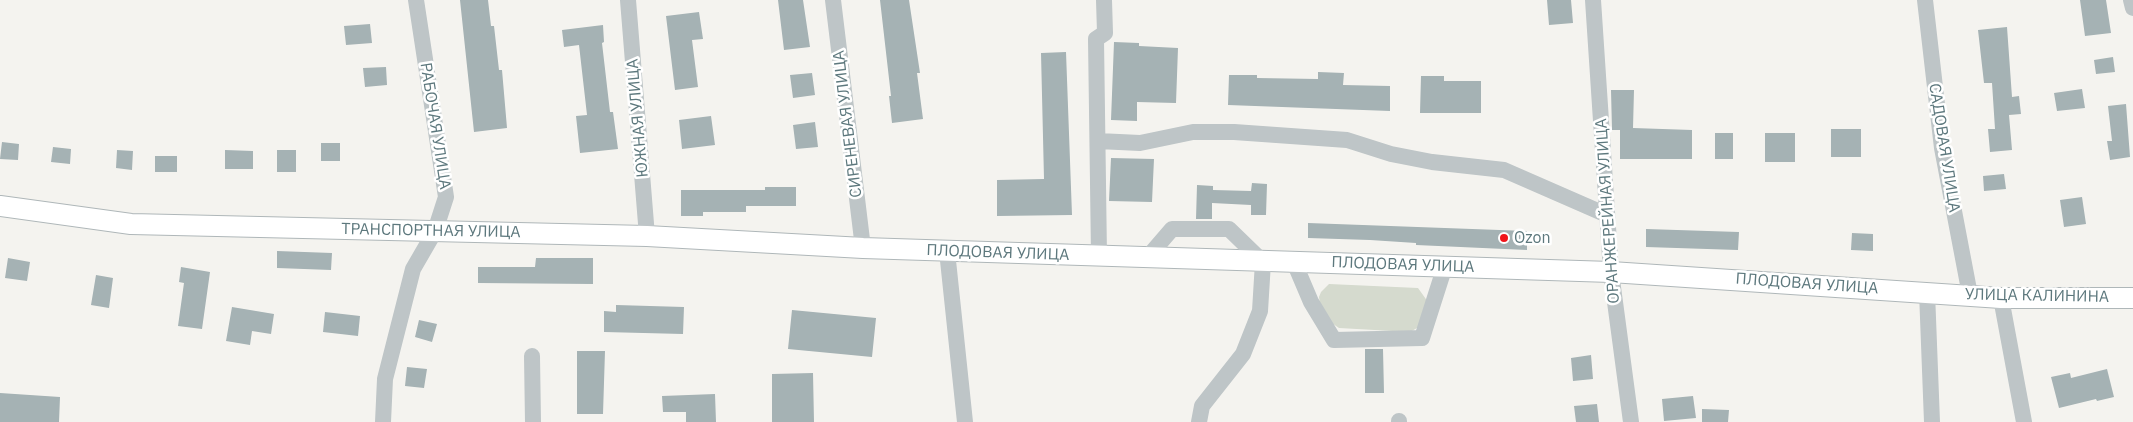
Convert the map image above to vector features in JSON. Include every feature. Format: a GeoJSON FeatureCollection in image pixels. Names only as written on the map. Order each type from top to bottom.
{"type":"FeatureCollection","features":[{"type":"Feature","properties":{"kind":"main road","name":"ТРАНСПОРТНАЯ УЛИЦА"},"geometry":{"type":"LineString","coordinates":[[0,206],[131,224],[647,236],[863,248]]}},
{"type":"Feature","properties":{"kind":"main road","name":"ПЛОДОВАЯ УЛИЦА"},"geometry":{"type":"LineString","coordinates":[[863,248],[1610,272],[1934,292]]}},
{"type":"Feature","properties":{"kind":"main road","name":"УЛИЦА КАЛИНИНА"},"geometry":{"type":"LineString","coordinates":[[1934,292],[2002,298],[2133,298]]}},
{"type":"Feature","properties":{"kind":"street","name":"РАБОЧАЯ УЛИЦА"},"geometry":{"type":"LineString","coordinates":[[383,422],[385,379],[413,269],[435,231],[446,197],[416,0]]}},
{"type":"Feature","properties":{"kind":"street","name":"ЮЖНАЯ УЛИЦА"},"geometry":{"type":"LineString","coordinates":[[628,0],[647,236]]}},
{"type":"Feature","properties":{"kind":"street","name":"СИРЕНЕВАЯ УЛИЦА"},"geometry":{"type":"LineString","coordinates":[[833,0],[863,248]]}},
{"type":"Feature","properties":{"kind":"street"},"geometry":{"type":"LineString","coordinates":[[1099,256],[1096,39],[1105,33],[1104,0]]}},
{"type":"Feature","properties":{"kind":"street","name":"ОРАНЖЕРЕЙНАЯ УЛИЦА"},"geometry":{"type":"LineString","coordinates":[[1593,0],[1610,272],[1631,422]]}},
{"type":"Feature","properties":{"kind":"street","name":"САДОВАЯ УЛИЦА"},"geometry":{"type":"LineString","coordinates":[[1925,0],[1942,148],[1970,295]]}},
{"type":"Feature","properties":{"kind":"street"},"geometry":{"type":"LineString","coordinates":[[2131,0],[2133,8]]}},
{"type":"Feature","properties":{"kind":"street"},"geometry":{"type":"LineString","coordinates":[[1098,141],[1140,143],[1193,132],[1226,132],[1347,140],[1391,154],[1432,162],[1504,170],[1607,215]]}},
{"type":"Feature","properties":{"kind":"street"},"geometry":{"type":"LineString","coordinates":[[1147,258],[1172,229],[1229,229],[1263,262],[1260,311],[1243,354],[1202,406],[1199,422]]}},
{"type":"Feature","properties":{"kind":"street"},"geometry":{"type":"LineString","coordinates":[[947,251],[965,422]]}},
{"type":"Feature","properties":{"kind":"street"},"geometry":{"type":"LineString","coordinates":[[1294,262],[1311,302],[1334,340],[1422,338],[1445,266]]}},
{"type":"Feature","properties":{"kind":"street"},"geometry":{"type":"LineString","coordinates":[[1932,422],[1934,292]]}},
{"type":"Feature","properties":{"kind":"street"},"geometry":{"type":"LineString","coordinates":[[2002,298],[2024,422]]}},
{"type":"Feature","properties":{"kind":"street"},"geometry":{"type":"LineString","coordinates":[[532,356],[533,422]]}},
{"type":"Feature","properties":{"kind":"shaded area"},"geometry":{"type":"Polygon","coordinates":[[[1329,284],[1418,288],[1428,302],[1424,324],[1410,332],[1339,328],[1326,319],[1321,311],[1319,297],[1329,284]]]}},
{"type":"Feature","properties":{"kind":"building"},"geometry":{"type":"Polygon","coordinates":[[[460,0],[488,0],[491,26],[494,26],[499,70],[502,70],[507,128],[474,132],[460,0]]]}},
{"type":"Feature","properties":{"kind":"building"},"geometry":{"type":"Polygon","coordinates":[[[778,0],[803,0],[810,47],[784,50],[778,0]]]}},
{"type":"Feature","properties":{"kind":"building"},"geometry":{"type":"Polygon","coordinates":[[[880,0],[909,0],[920,73],[917,73],[923,119],[892,123],[889,96],[891,96],[880,0]]]}},
{"type":"Feature","properties":{"kind":"building"},"geometry":{"type":"Polygon","coordinates":[[[1547,0],[1571,0],[1573,23],[1549,25],[1547,0]]]}},
{"type":"Feature","properties":{"kind":"building"},"geometry":{"type":"Polygon","coordinates":[[[2080,0],[2106,0],[2111,33],[2085,36],[2080,0]]]}},
{"type":"Feature","properties":{"kind":"building"},"geometry":{"type":"Polygon","coordinates":[[[699,12],[703,39],[692,40],[698,87],[675,90],[666,16],[699,12]]]}},
{"type":"Feature","properties":{"kind":"building"},"geometry":{"type":"Polygon","coordinates":[[[370,24],[372,43],[346,45],[344,26],[370,24]]]}},
{"type":"Feature","properties":{"kind":"building"},"geometry":{"type":"Polygon","coordinates":[[[603,25],[604,42],[602,43],[610,112],[613,112],[618,149],[580,153],[576,116],[587,115],[579,45],[564,47],[562,30],[603,25]]]}},
{"type":"Feature","properties":{"kind":"building"},"geometry":{"type":"Polygon","coordinates":[[[2007,27],[2012,97],[2019,96],[2021,114],[2009,115],[2012,150],[1990,152],[1988,129],[1995,129],[1992,83],[1984,83],[1978,30],[2007,27]]]}},
{"type":"Feature","properties":{"kind":"building"},"geometry":{"type":"Polygon","coordinates":[[[1114,42],[1139,43],[1139,46],[1178,48],[1176,103],[1137,102],[1137,121],[1111,120],[1114,42]]]}},
{"type":"Feature","properties":{"kind":"building"},"geometry":{"type":"Polygon","coordinates":[[[1066,52],[1072,215],[997,216],[997,180],[1044,179],[1041,53],[1066,52]]]}},
{"type":"Feature","properties":{"kind":"building"},"geometry":{"type":"Polygon","coordinates":[[[2113,57],[2115,72],[2096,74],[2094,60],[2113,57]]]}},
{"type":"Feature","properties":{"kind":"building"},"geometry":{"type":"Polygon","coordinates":[[[386,67],[387,85],[365,87],[363,68],[386,67]]]}},
{"type":"Feature","properties":{"kind":"building"},"geometry":{"type":"Polygon","coordinates":[[[1318,72],[1344,73],[1343,85],[1390,86],[1390,111],[1228,105],[1229,75],[1257,75],[1257,78],[1318,79],[1318,72]]]}},
{"type":"Feature","properties":{"kind":"building"},"geometry":{"type":"Polygon","coordinates":[[[812,73],[815,95],[793,98],[790,75],[812,73]]]}},
{"type":"Feature","properties":{"kind":"building"},"geometry":{"type":"Polygon","coordinates":[[[1421,76],[1444,76],[1444,81],[1481,81],[1481,113],[1420,113],[1421,76]]]}},
{"type":"Feature","properties":{"kind":"building"},"geometry":{"type":"Polygon","coordinates":[[[2082,89],[2085,108],[2057,111],[2054,93],[2082,89]]]}},
{"type":"Feature","properties":{"kind":"building"},"geometry":{"type":"Polygon","coordinates":[[[1611,90],[1634,90],[1633,128],[1692,130],[1692,159],[1620,159],[1620,130],[1612,130],[1611,90]]]}},
{"type":"Feature","properties":{"kind":"building"},"geometry":{"type":"Polygon","coordinates":[[[2126,104],[2130,157],[2110,160],[2107,141],[2112,141],[2108,106],[2126,104]]]}},
{"type":"Feature","properties":{"kind":"building"},"geometry":{"type":"Polygon","coordinates":[[[711,116],[715,145],[682,149],[679,120],[711,116]]]}},
{"type":"Feature","properties":{"kind":"building"},"geometry":{"type":"Polygon","coordinates":[[[815,122],[818,147],[796,149],[793,125],[815,122]]]}},
{"type":"Feature","properties":{"kind":"building"},"geometry":{"type":"Polygon","coordinates":[[[1831,129],[1861,129],[1861,157],[1831,157],[1831,129]]]}},
{"type":"Feature","properties":{"kind":"building"},"geometry":{"type":"Polygon","coordinates":[[[1715,133],[1733,133],[1733,159],[1715,159],[1715,133]]]}},
{"type":"Feature","properties":{"kind":"building"},"geometry":{"type":"Polygon","coordinates":[[[1765,133],[1795,133],[1795,162],[1765,162],[1765,133]]]}},
{"type":"Feature","properties":{"kind":"building"},"geometry":{"type":"Polygon","coordinates":[[[2,142],[19,144],[18,160],[0,159],[2,142]]]}},
{"type":"Feature","properties":{"kind":"building"},"geometry":{"type":"Polygon","coordinates":[[[321,143],[340,143],[340,161],[321,161],[321,143]]]}},
{"type":"Feature","properties":{"kind":"building"},"geometry":{"type":"Polygon","coordinates":[[[53,147],[71,149],[70,164],[51,162],[53,147]]]}},
{"type":"Feature","properties":{"kind":"building"},"geometry":{"type":"Polygon","coordinates":[[[117,150],[133,151],[132,170],[116,168],[117,150]]]}},
{"type":"Feature","properties":{"kind":"building"},"geometry":{"type":"Polygon","coordinates":[[[225,150],[253,151],[253,169],[225,169],[225,150]]]}},
{"type":"Feature","properties":{"kind":"building"},"geometry":{"type":"Polygon","coordinates":[[[277,150],[296,150],[296,172],[277,172],[277,150]]]}},
{"type":"Feature","properties":{"kind":"building"},"geometry":{"type":"Polygon","coordinates":[[[155,156],[177,156],[177,172],[155,172],[155,156]]]}},
{"type":"Feature","properties":{"kind":"building"},"geometry":{"type":"Polygon","coordinates":[[[1111,158],[1154,159],[1152,202],[1109,201],[1111,158]]]}},
{"type":"Feature","properties":{"kind":"building"},"geometry":{"type":"Polygon","coordinates":[[[2004,174],[2006,189],[1984,191],[1983,176],[2004,174]]]}},
{"type":"Feature","properties":{"kind":"building"},"geometry":{"type":"Polygon","coordinates":[[[1252,183],[1267,184],[1266,215],[1251,215],[1251,205],[1212,203],[1212,219],[1196,219],[1197,185],[1213,186],[1213,190],[1251,191],[1252,183]]]}},
{"type":"Feature","properties":{"kind":"building"},"geometry":{"type":"Polygon","coordinates":[[[765,187],[796,187],[796,206],[746,206],[746,212],[703,212],[703,216],[681,216],[681,190],[765,190],[765,187]]]}},
{"type":"Feature","properties":{"kind":"building"},"geometry":{"type":"Polygon","coordinates":[[[2082,197],[2086,224],[2064,227],[2060,200],[2082,197]]]}},
{"type":"Feature","properties":{"kind":"building"},"geometry":{"type":"Polygon","coordinates":[[[1308,223],[1527,231],[1527,250],[1308,238],[1308,223]]]}},
{"type":"Feature","properties":{"kind":"building"},"geometry":{"type":"Polygon","coordinates":[[[1646,229],[1739,232],[1738,250],[1646,247],[1646,229]]]}},
{"type":"Feature","properties":{"kind":"building"},"geometry":{"type":"Polygon","coordinates":[[[1852,233],[1873,234],[1873,251],[1851,250],[1852,233]]]}},
{"type":"Feature","properties":{"kind":"building"},"geometry":{"type":"Polygon","coordinates":[[[277,251],[332,253],[331,270],[277,268],[277,251]]]}},
{"type":"Feature","properties":{"kind":"building"},"geometry":{"type":"Polygon","coordinates":[[[8,258],[30,262],[27,281],[5,278],[8,258]]]}},
{"type":"Feature","properties":{"kind":"building"},"geometry":{"type":"Polygon","coordinates":[[[536,258],[593,258],[593,284],[478,283],[478,267],[535,267],[536,258]]]}},
{"type":"Feature","properties":{"kind":"building"},"geometry":{"type":"Polygon","coordinates":[[[181,267],[210,272],[202,329],[178,326],[184,283],[179,282],[181,267]]]}},
{"type":"Feature","properties":{"kind":"building"},"geometry":{"type":"Polygon","coordinates":[[[96,275],[113,278],[109,308],[91,305],[96,275]]]}},
{"type":"Feature","properties":{"kind":"building"},"geometry":{"type":"Polygon","coordinates":[[[616,305],[684,307],[683,334],[604,332],[604,311],[616,312],[616,305]]]}},
{"type":"Feature","properties":{"kind":"building"},"geometry":{"type":"Polygon","coordinates":[[[232,307],[274,314],[271,334],[252,331],[250,345],[226,341],[232,307]]]}},
{"type":"Feature","properties":{"kind":"building"},"geometry":{"type":"Polygon","coordinates":[[[792,310],[876,318],[872,357],[788,349],[792,310]]]}},
{"type":"Feature","properties":{"kind":"building"},"geometry":{"type":"Polygon","coordinates":[[[325,312],[360,316],[358,336],[323,332],[325,312]]]}},
{"type":"Feature","properties":{"kind":"building"},"geometry":{"type":"Polygon","coordinates":[[[419,320],[437,324],[432,342],[415,337],[419,320]]]}},
{"type":"Feature","properties":{"kind":"building"},"geometry":{"type":"Polygon","coordinates":[[[1365,349],[1383,349],[1384,393],[1365,393],[1365,349]]]}},
{"type":"Feature","properties":{"kind":"building"},"geometry":{"type":"Polygon","coordinates":[[[577,351],[605,351],[603,414],[577,414],[577,351]]]}},
{"type":"Feature","properties":{"kind":"building"},"geometry":{"type":"Polygon","coordinates":[[[1591,355],[1593,379],[1573,381],[1571,358],[1591,355]]]}},
{"type":"Feature","properties":{"kind":"building"},"geometry":{"type":"Polygon","coordinates":[[[407,367],[427,369],[424,388],[405,386],[407,367]]]}},
{"type":"Feature","properties":{"kind":"building"},"geometry":{"type":"Polygon","coordinates":[[[2107,369],[2114,397],[2097,401],[2096,399],[2059,408],[2051,377],[2070,373],[2071,378],[2107,369]]]}},
{"type":"Feature","properties":{"kind":"building"},"geometry":{"type":"Polygon","coordinates":[[[813,373],[814,422],[772,422],[772,374],[813,373]]]}},
{"type":"Feature","properties":{"kind":"building"},"geometry":{"type":"Polygon","coordinates":[[[0,393],[60,397],[59,422],[0,422],[0,393]]]}},
{"type":"Feature","properties":{"kind":"building"},"geometry":{"type":"Polygon","coordinates":[[[715,394],[716,422],[686,422],[686,412],[663,412],[662,396],[715,394]]]}},
{"type":"Feature","properties":{"kind":"building"},"geometry":{"type":"Polygon","coordinates":[[[1693,396],[1696,418],[1664,421],[1662,399],[1693,396]]]}},
{"type":"Feature","properties":{"kind":"building"},"geometry":{"type":"Polygon","coordinates":[[[1597,404],[1599,422],[1576,422],[1574,406],[1597,404]]]}},
{"type":"Feature","properties":{"kind":"building"},"geometry":{"type":"Polygon","coordinates":[[[1702,409],[1729,410],[1728,422],[1702,422],[1702,409]]]}},
{"type":"Feature","properties":{"kind":"place","name":"Ozon"},"geometry":{"type":"Point","coordinates":[1504,238]}}]}
